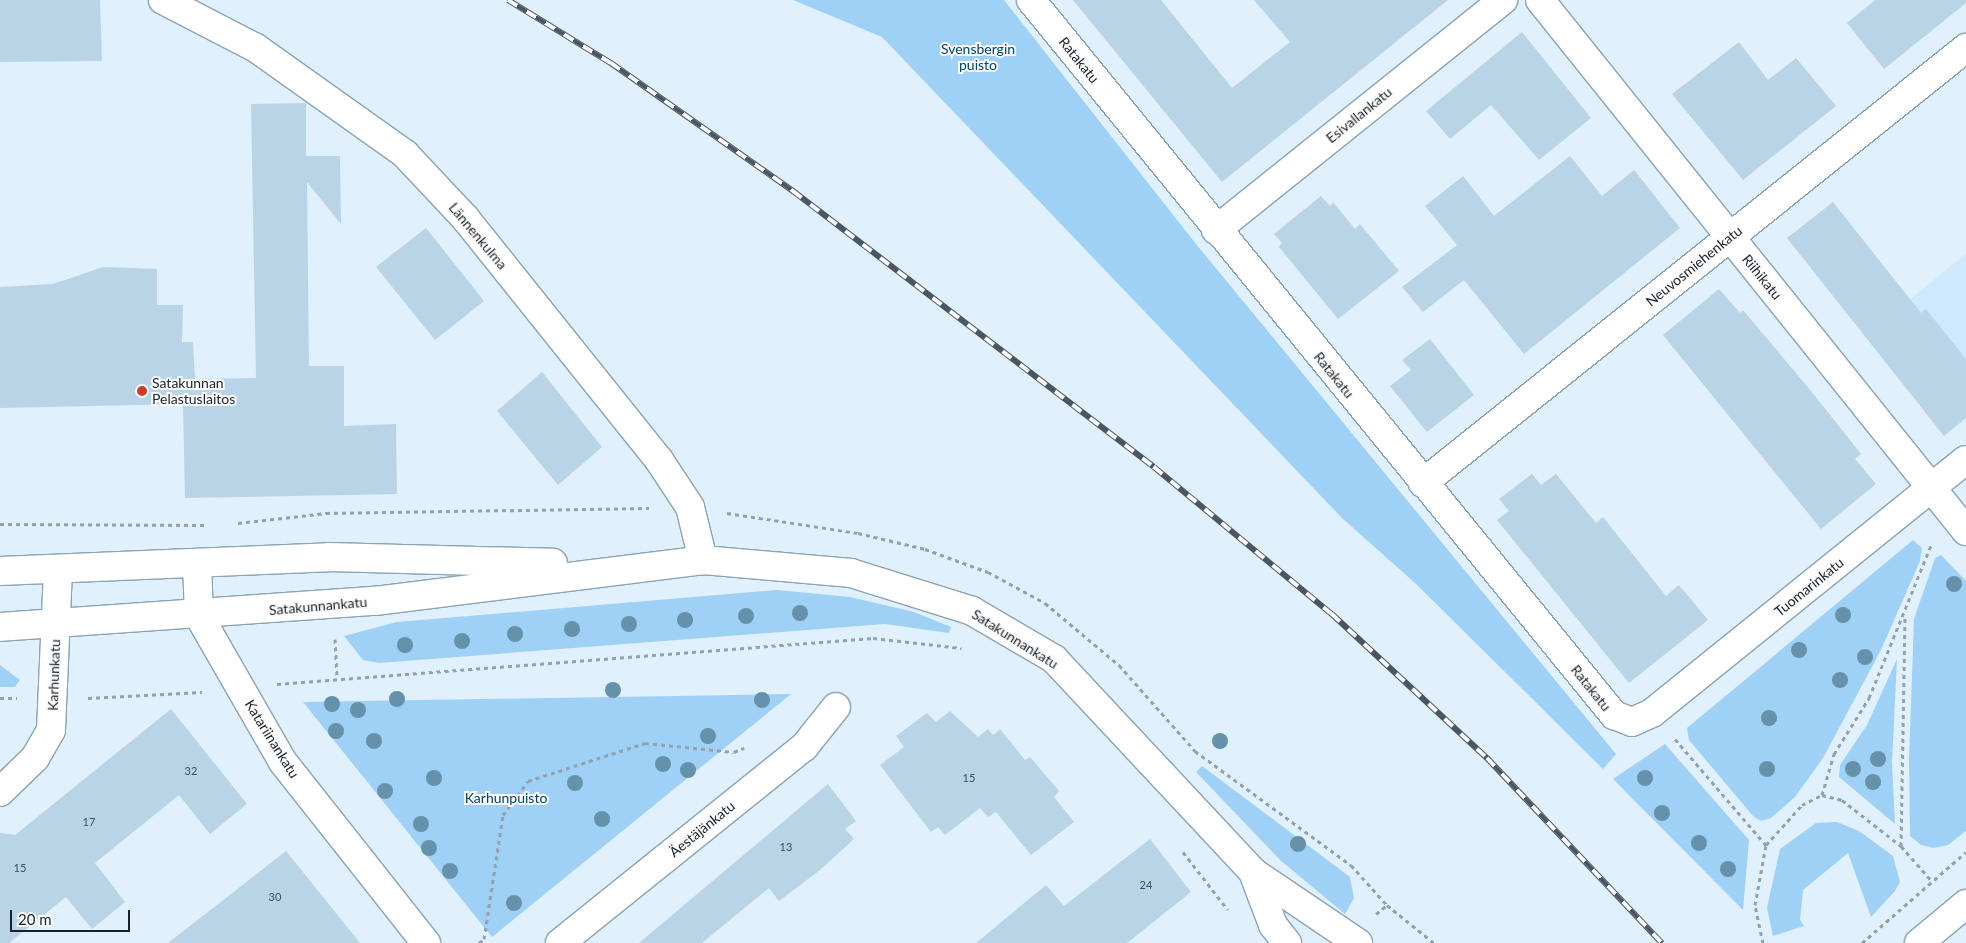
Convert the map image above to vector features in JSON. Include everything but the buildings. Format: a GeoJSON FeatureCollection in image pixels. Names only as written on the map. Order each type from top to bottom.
{"type":"FeatureCollection","features":[{"type":"Feature","properties":{"kind":"street","name":"Lännenkulma"},"geometry":{"type":"LineString","coordinates":[[163,0],[256,48],[405,154],[465,218],[659,460],[690,507],[702,560]]}},
{"type":"Feature","properties":{"kind":"street","name":"Ratakatu"},"geometry":{"type":"LineString","coordinates":[[1031,0],[1216,230],[1614,715],[1632,722],[1652,713]]}},
{"type":"Feature","properties":{"kind":"street","name":"Esivallankatu"},"geometry":{"type":"LineString","coordinates":[[1216,230],[1503,0]]}},
{"type":"Feature","properties":{"kind":"street","name":"Riihikatu"},"geometry":{"type":"LineString","coordinates":[[1540,0],[1966,531]]}},
{"type":"Feature","properties":{"kind":"street","name":"Neuvosmiehenkatu"},"geometry":{"type":"LineString","coordinates":[[1423,483],[1966,48]]}},
{"type":"Feature","properties":{"kind":"street","name":"Tuomarinkatu"},"geometry":{"type":"LineString","coordinates":[[1652,713],[1938,496],[1966,460]]}},
{"type":"Feature","properties":{"kind":"street","name":"Satakunnankatu"},"geometry":{"type":"LineString","coordinates":[[0,571],[329,557],[634,565]]}},
{"type":"Feature","properties":{"kind":"street","name":"Satakunnankatu"},"geometry":{"type":"LineString","coordinates":[[0,627],[56,627],[375,601],[634,565],[702,560],[851,573],[972,611],[1054,659],[1253,872],[1358,943]]}},
{"type":"Feature","properties":{"kind":"street","name":"Katariinankatu"},"geometry":{"type":"LineString","coordinates":[[197,563],[199,616],[283,762],[426,943]]}},
{"type":"Feature","properties":{"kind":"street","name":"Karhunkatu"},"geometry":{"type":"LineString","coordinates":[[0,792],[35,758],[51,730],[56,698],[58,569]]}},
{"type":"Feature","properties":{"kind":"street","name":"Äestäjänkatu"},"geometry":{"type":"LineString","coordinates":[[560,943],[804,747],[836,707]]}},
{"type":"Feature","properties":{"kind":"street","name":"Satakunnankatu"},"geometry":{"type":"LineString","coordinates":[[1253,872],[1273,925],[1287,943]]}},
{"type":"Feature","properties":{"kind":"street"},"geometry":{"type":"LineString","coordinates":[[1919,943],[1966,904]]}},
{"type":"Feature","properties":{"kind":"path"},"geometry":{"type":"LineString","coordinates":[[1822,795],[1834,754],[1869,698],[1905,615],[1938,496]]}},
{"type":"Feature","properties":{"kind":"path"},"geometry":{"type":"LineString","coordinates":[[1901,846],[1905,615]]}},
{"type":"Feature","properties":{"kind":"path"},"geometry":{"type":"LineString","coordinates":[[0,698],[172,696],[240,687],[873,638],[966,650]]}},
{"type":"Feature","properties":{"kind":"path"},"geometry":{"type":"LineString","coordinates":[[1652,713],[1766,845]]}},
{"type":"Feature","properties":{"kind":"path"},"geometry":{"type":"LineString","coordinates":[[479,943],[484,939],[502,815],[528,781],[645,743],[734,752],[751,745]]}},
{"type":"Feature","properties":{"kind":"path"},"geometry":{"type":"LineString","coordinates":[[1763,943],[1756,905],[1766,845],[1802,805],[1822,795],[1842,800],[1901,846],[1931,880]]}},
{"type":"Feature","properties":{"kind":"path"},"geometry":{"type":"LineString","coordinates":[[1180,848],[1235,919]]}},
{"type":"Feature","properties":{"kind":"path"},"geometry":{"type":"LineString","coordinates":[[1862,943],[1931,880],[1966,852]]}},
{"type":"Feature","properties":{"kind":"shaded area"},"geometry":{"type":"Polygon","coordinates":[[[1966,254],[1966,418],[1944,436],[1866,335],[1966,254]]]}},
{"type":"Feature","properties":{"kind":"green space","name":"Svensbergin puisto"},"geometry":{"type":"Polygon","coordinates":[[[793,0],[1004,0],[1196,244],[1616,754],[1603,769],[1415,583],[1342,518],[882,37],[793,0]]]}},
{"type":"Feature","properties":{"kind":"green space"},"geometry":{"type":"Polygon","coordinates":[[[1913,540],[1922,548],[1920,561],[1881,650],[1823,758],[1795,797],[1771,818],[1761,821],[1753,816],[1689,740],[1687,728],[1913,540]]]}},
{"type":"Feature","properties":{"kind":"green space"},"geometry":{"type":"Polygon","coordinates":[[[1941,555],[1966,581],[1966,831],[1948,845],[1934,848],[1921,845],[1910,836],[1909,760],[1914,619],[1935,558],[1941,555]]]}},
{"type":"Feature","properties":{"kind":"green space"},"geometry":{"type":"Polygon","coordinates":[[[777,590],[850,597],[914,612],[951,627],[949,633],[885,624],[379,663],[363,660],[344,636],[397,622],[777,590]]]}},
{"type":"Feature","properties":{"kind":"green space"},"geometry":{"type":"Polygon","coordinates":[[[1897,659],[1892,762],[1895,824],[1839,777],[1840,765],[1867,725],[1897,659]]]}},
{"type":"Feature","properties":{"kind":"green space"},"geometry":{"type":"Polygon","coordinates":[[[0,665],[20,680],[15,687],[0,687],[0,665]]]}},
{"type":"Feature","properties":{"kind":"green space","name":"Karhunpuisto"},"geometry":{"type":"Polygon","coordinates":[[[791,694],[492,937],[303,702],[791,694]]]}},
{"type":"Feature","properties":{"kind":"green space"},"geometry":{"type":"Polygon","coordinates":[[[1665,744],[1749,840],[1743,910],[1613,779],[1665,744]]]}},
{"type":"Feature","properties":{"kind":"green space"},"geometry":{"type":"Polygon","coordinates":[[[1202,766],[1350,877],[1354,898],[1345,914],[1280,860],[1196,772],[1202,766]]]}},
{"type":"Feature","properties":{"kind":"green space"},"geometry":{"type":"Polygon","coordinates":[[[1837,822],[1859,831],[1893,856],[1900,882],[1895,891],[1871,917],[1848,853],[1803,890],[1800,920],[1804,926],[1773,936],[1767,908],[1780,849],[1816,823],[1837,822]]]}},
{"type":"Feature","properties":{"kind":"railway"},"geometry":{"type":"LineString","coordinates":[[508,0],[611,63],[793,191],[1154,467],[1332,614],[1487,758],[1662,943]]}},
{"type":"Feature","properties":{"kind":"place","name":"Satakunnan Pelastuslaitos"},"geometry":{"type":"Point","coordinates":[142,391]}}]}
